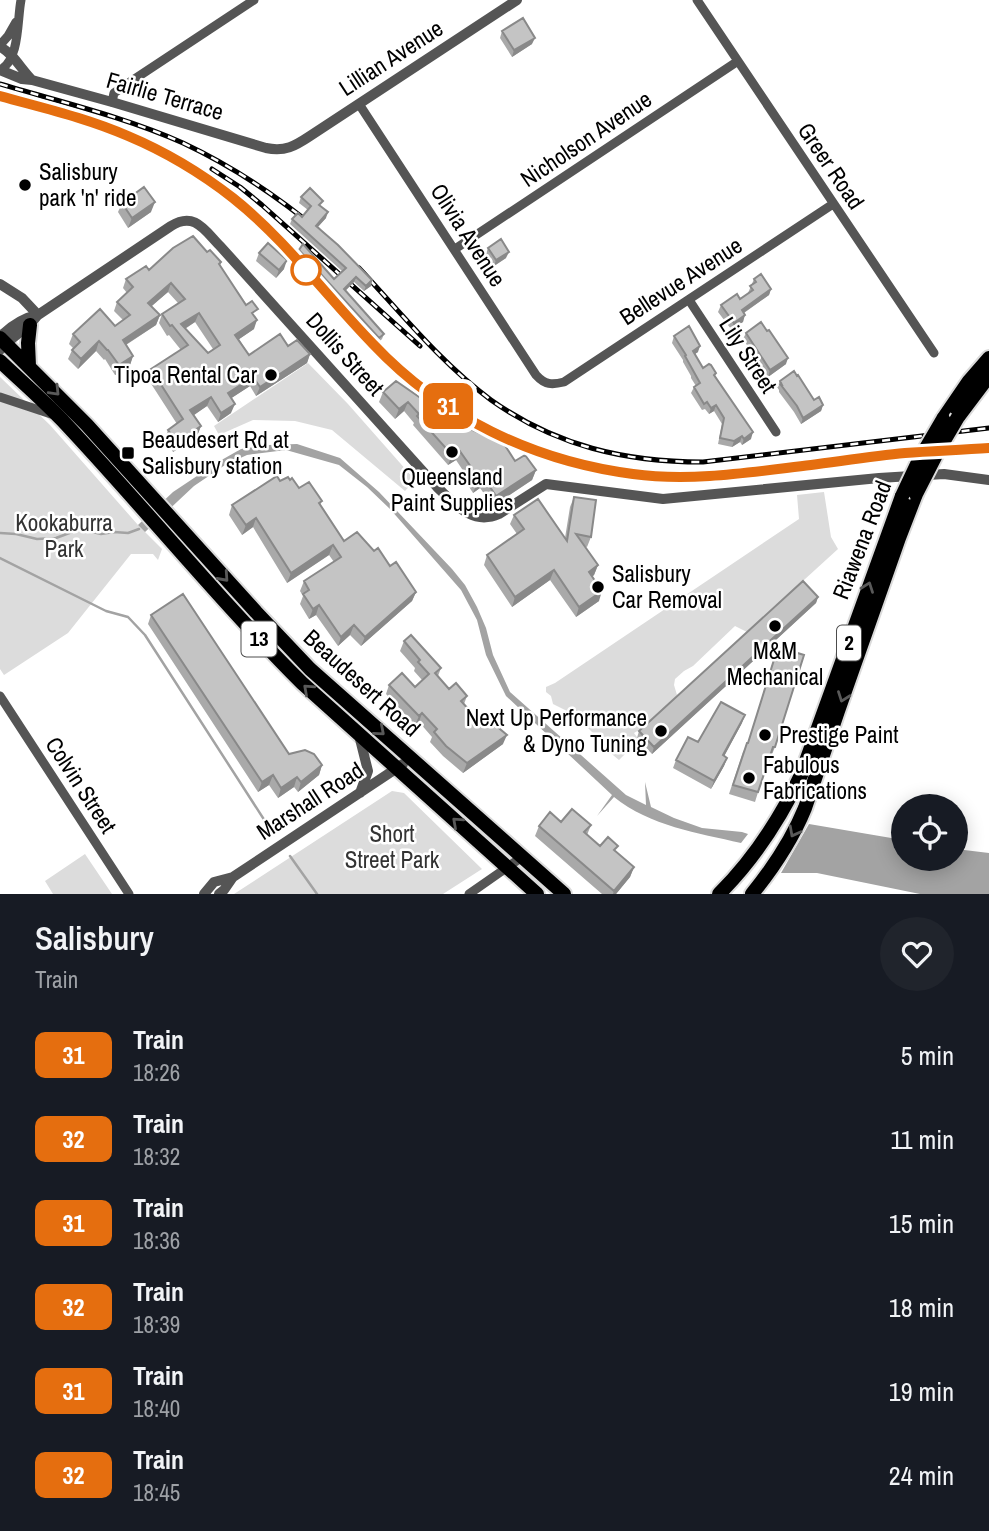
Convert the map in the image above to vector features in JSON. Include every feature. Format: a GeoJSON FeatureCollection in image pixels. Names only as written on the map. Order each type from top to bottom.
{"type":"FeatureCollection","features":[{"type":"Feature","properties":{"kind":"highway"},"geometry":{"type":"LineString","coordinates":[[29,366],[27,344],[34,320]]}},
{"type":"Feature","properties":{"kind":"highway","name":"Beaudesert Road"},"geometry":{"type":"LineString","coordinates":[[1,342],[88,425],[310,668],[564,894]]}},
{"type":"Feature","properties":{"kind":"highway","name":"Riawena Road"},"geometry":{"type":"LineString","coordinates":[[752,894],[777,861],[805,808],[899,538],[919,460],[969,381],[989,358]]}},
{"type":"Feature","properties":{"kind":"highway","name":"Beaudesert Road"},"geometry":{"type":"LineString","coordinates":[[0,361],[59,417],[265,646],[302,683],[537,894]]}},
{"type":"Feature","properties":{"kind":"highway","name":"Riawena Road"},"geometry":{"type":"LineString","coordinates":[[719,894],[740,872],[786,807],[801,775],[909,495],[958,417],[989,376]]}},
{"type":"Feature","properties":{"kind":"street"},"geometry":{"type":"LineString","coordinates":[[0,70],[7,66],[12,56],[21,0]]}},
{"type":"Feature","properties":{"kind":"street"},"geometry":{"type":"LineString","coordinates":[[112,102],[114,93],[254,0]]}},
{"type":"Feature","properties":{"kind":"street","name":"Lillian Avenue"},"geometry":{"type":"LineString","coordinates":[[287,149],[517,0]]}},
{"type":"Feature","properties":{"kind":"street","name":"Greer Road"},"geometry":{"type":"LineString","coordinates":[[697,0],[933,353]]}},
{"type":"Feature","properties":{"kind":"street"},"geometry":{"type":"LineString","coordinates":[[17,21],[0,46],[4,47],[32,80]]}},
{"type":"Feature","properties":{"kind":"street","name":"Nicholson Avenue"},"geometry":{"type":"LineString","coordinates":[[455,249],[738,61]]}},
{"type":"Feature","properties":{"kind":"street","name":"Fairlie Terrace"},"geometry":{"type":"LineString","coordinates":[[0,70],[22,79],[112,102],[267,148],[287,149]]}},
{"type":"Feature","properties":{"kind":"street","name":"Olivia Avenue"},"geometry":{"type":"LineString","coordinates":[[359,104],[536,374],[541,381],[548,384]]}},
{"type":"Feature","properties":{"kind":"street","name":"Bellevue Avenue"},"geometry":{"type":"LineString","coordinates":[[548,384],[564,382],[833,204]]}},
{"type":"Feature","properties":{"kind":"street","name":"Dollis Street"},"geometry":{"type":"LineString","coordinates":[[34,320],[180,220],[190,219],[201,226],[221,247],[437,487],[470,515],[492,517],[546,484],[663,499],[944,474],[989,480]]}},
{"type":"Feature","properties":{"kind":"street"},"geometry":{"type":"LineString","coordinates":[[0,284],[22,298],[34,320],[1,342]]}},
{"type":"Feature","properties":{"kind":"street","name":"Lily Street"},"geometry":{"type":"LineString","coordinates":[[689,300],[776,432]]}},
{"type":"Feature","properties":{"kind":"street","name":"Beaudesert Road"},"geometry":{"type":"LineString","coordinates":[[0,397],[59,417]]}},
{"type":"Feature","properties":{"kind":"street","name":"Colvin Street"},"geometry":{"type":"LineString","coordinates":[[0,696],[129,894]]}},
{"type":"Feature","properties":{"kind":"street"},"geometry":{"type":"LineString","coordinates":[[359,734],[368,771],[360,793]]}},
{"type":"Feature","properties":{"kind":"street","name":"Marshall Road"},"geometry":{"type":"LineString","coordinates":[[204,894],[214,882],[233,877],[411,758]]}},
{"type":"Feature","properties":{"kind":"street"},"geometry":{"type":"LineString","coordinates":[[469,894],[522,858]]}},
{"type":"Feature","properties":{"kind":"street","name":"Marshall Road"},"geometry":{"type":"LineString","coordinates":[[219,894],[233,877]]}},
{"type":"Feature","properties":{"kind":"green space"},"geometry":{"type":"Polygon","coordinates":[[[308,363],[415,480],[405,491],[332,430],[295,421],[253,420],[219,435],[214,426],[308,363]]]}},
{"type":"Feature","properties":{"kind":"green space","name":"Kookaburra Park"},"geometry":{"type":"Polygon","coordinates":[[[0,377],[50,425],[162,549],[158,560],[153,554],[131,554],[68,633],[4,675],[0,669],[0,377]]]}},
{"type":"Feature","properties":{"kind":"green space"},"geometry":{"type":"Polygon","coordinates":[[[824,492],[831,537],[838,549],[747,632],[735,626],[693,666],[675,679],[677,695],[652,721],[634,733],[640,741],[636,744],[631,740],[621,750],[625,754],[619,760],[569,712],[553,704],[546,687],[799,519],[797,495],[824,492]]]}},
{"type":"Feature","properties":{"kind":"green space","name":"Short Street Park"},"geometry":{"type":"Polygon","coordinates":[[[392,791],[404,793],[482,869],[443,894],[234,894],[392,791]]]}},
{"type":"Feature","properties":{"kind":"green space"},"geometry":{"type":"Polygon","coordinates":[[[85,854],[112,894],[53,894],[45,881],[85,854]]]}},
{"type":"Feature","properties":{"kind":"shaded area"},"geometry":{"type":"Polygon","coordinates":[[[297,444],[340,458],[379,492],[452,569],[477,607],[493,655],[510,692],[626,795],[646,805],[645,782],[651,807],[702,828],[748,834],[741,843],[659,822],[614,797],[597,816],[612,795],[506,696],[486,655],[477,620],[461,590],[390,509],[339,465],[286,450],[247,455],[225,465],[194,486],[145,532],[138,525],[173,492],[241,449],[297,444]]]}},
{"type":"Feature","properties":{"kind":"shaded area"},"geometry":{"type":"Polygon","coordinates":[[[809,824],[891,838],[891,871],[968,871],[968,850],[989,853],[989,894],[920,894],[817,873],[781,873],[809,824]]]}},
{"type":"Feature","properties":{"kind":"building"},"geometry":{"type":"Polygon","coordinates":[[[523,18],[535,38],[514,50],[502,31],[523,18]]]}},
{"type":"Feature","properties":{"kind":"building"},"geometry":{"type":"Polygon","coordinates":[[[144,187],[155,202],[132,218],[122,203],[144,187]]]}},
{"type":"Feature","properties":{"kind":"building"},"geometry":{"type":"Polygon","coordinates":[[[310,188],[323,201],[319,205],[328,212],[316,226],[372,280],[366,286],[356,277],[344,289],[384,334],[379,338],[299,250],[303,244],[334,279],[346,268],[292,219],[298,213],[302,217],[311,206],[301,197],[310,188]]]}},
{"type":"Feature","properties":{"kind":"building"},"geometry":{"type":"Polygon","coordinates":[[[193,236],[207,252],[210,250],[221,262],[219,264],[246,305],[252,301],[258,309],[252,313],[257,320],[235,335],[249,355],[280,334],[288,346],[297,340],[310,354],[260,387],[253,377],[228,393],[235,404],[221,413],[211,397],[190,410],[201,426],[177,442],[168,430],[183,419],[151,369],[188,345],[162,314],[185,299],[171,283],[148,303],[160,315],[123,340],[133,356],[119,365],[99,341],[81,359],[72,350],[80,342],[73,334],[100,309],[115,326],[130,315],[117,302],[133,287],[126,279],[146,266],[149,270],[173,248],[193,236]],[[199,313],[181,324],[208,353],[220,345],[199,313]]]}},
{"type":"Feature","properties":{"kind":"building"},"geometry":{"type":"Polygon","coordinates":[[[501,239],[509,252],[496,260],[488,248],[501,239]]]}},
{"type":"Feature","properties":{"kind":"building"},"geometry":{"type":"Polygon","coordinates":[[[268,243],[287,260],[279,270],[259,253],[268,243]]]}},
{"type":"Feature","properties":{"kind":"building"},"geometry":{"type":"Polygon","coordinates":[[[761,274],[771,289],[742,310],[745,315],[734,323],[721,305],[737,294],[740,299],[753,290],[750,286],[761,274]]]}},
{"type":"Feature","properties":{"kind":"building"},"geometry":{"type":"Polygon","coordinates":[[[761,322],[788,358],[770,370],[746,333],[761,322]]]}},
{"type":"Feature","properties":{"kind":"building"},"geometry":{"type":"Polygon","coordinates":[[[689,326],[700,346],[693,351],[703,368],[711,365],[716,373],[714,375],[753,432],[744,439],[742,436],[734,441],[720,438],[724,418],[716,405],[711,408],[707,402],[704,404],[694,387],[700,383],[674,336],[689,326]]]}},
{"type":"Feature","properties":{"kind":"building"},"geometry":{"type":"Polygon","coordinates":[[[794,371],[814,400],[819,397],[823,405],[803,418],[780,381],[794,371]]]}},
{"type":"Feature","properties":{"kind":"building"},"geometry":{"type":"Polygon","coordinates":[[[396,381],[457,423],[504,444],[515,461],[525,455],[536,470],[496,496],[484,478],[477,483],[468,469],[471,467],[459,450],[452,455],[408,402],[399,409],[383,392],[396,381]]]}},
{"type":"Feature","properties":{"kind":"building"},"geometry":{"type":"Polygon","coordinates":[[[277,476],[280,481],[292,478],[299,488],[309,482],[322,501],[319,503],[344,541],[357,532],[374,551],[378,548],[390,566],[396,562],[416,592],[365,637],[354,625],[341,637],[319,605],[313,609],[303,594],[309,590],[304,581],[341,557],[333,545],[291,573],[256,518],[246,525],[232,505],[277,476]]]}},
{"type":"Feature","properties":{"kind":"building"},"geometry":{"type":"Polygon","coordinates":[[[574,497],[596,500],[591,537],[576,534],[598,565],[589,572],[602,591],[579,607],[554,570],[515,597],[487,555],[524,529],[514,515],[538,499],[567,541],[574,497]]]}},
{"type":"Feature","properties":{"kind":"building"},"geometry":{"type":"Polygon","coordinates":[[[803,581],[818,597],[654,747],[639,731],[803,581]]]}},
{"type":"Feature","properties":{"kind":"building"},"geometry":{"type":"Polygon","coordinates":[[[183,594],[289,754],[305,750],[314,754],[322,765],[301,782],[297,777],[281,788],[273,775],[262,782],[151,615],[183,594]]]}},
{"type":"Feature","properties":{"kind":"building"},"geometry":{"type":"Polygon","coordinates":[[[411,635],[441,668],[435,673],[449,689],[456,683],[467,696],[461,701],[481,723],[488,719],[507,735],[467,763],[446,746],[434,732],[437,729],[422,713],[419,716],[389,685],[402,673],[415,687],[429,674],[404,641],[411,635]]]}},
{"type":"Feature","properties":{"kind":"building"},"geometry":{"type":"Polygon","coordinates":[[[778,647],[804,655],[758,792],[733,785],[778,647]]]}},
{"type":"Feature","properties":{"kind":"building"},"geometry":{"type":"Polygon","coordinates":[[[721,702],[745,715],[723,755],[727,758],[714,781],[676,760],[688,737],[698,742],[721,702]]]}},
{"type":"Feature","properties":{"kind":"building"},"geometry":{"type":"Polygon","coordinates":[[[572,809],[591,825],[584,832],[600,846],[608,837],[618,846],[614,850],[634,867],[614,891],[539,826],[550,812],[561,822],[572,809]]]}},
{"type":"Feature","properties":{"kind":"waterway"},"geometry":{"type":"LineString","coordinates":[[0,533],[37,539],[56,538],[80,529],[101,534],[128,533],[139,529]]}},
{"type":"Feature","properties":{"kind":"waterway"},"geometry":{"type":"LineString","coordinates":[[0,558],[106,611],[128,617],[145,635],[274,835]]}},
{"type":"Feature","properties":{"kind":"waterway"},"geometry":{"type":"LineString","coordinates":[[290,856],[317,894]]}},
{"type":"Feature","properties":{"kind":"railway"},"geometry":{"type":"LineString","coordinates":[[0,84],[116,118],[183,143],[254,182],[318,230]]}},
{"type":"Feature","properties":{"kind":"railway"},"geometry":{"type":"LineString","coordinates":[[0,96],[112,130],[156,149],[209,180],[271,232],[400,370],[460,414],[525,446],[596,468],[654,476],[698,477],[989,443]]}},
{"type":"Feature","properties":{"kind":"railway"},"geometry":{"type":"LineString","coordinates":[[212,169],[262,205],[420,346]]}},
{"type":"Feature","properties":{"kind":"railway"},"geometry":{"type":"LineString","coordinates":[[359,268],[438,354],[491,400],[516,416],[566,440],[619,455],[703,462],[989,428]]}},
{"type":"Feature","properties":{"kind":"train","name":"31"},"geometry":{"type":"LineString","coordinates":[[0,96],[126,135],[167,153],[204,177],[271,232],[399,369],[456,411],[493,433],[526,448],[561,459],[633,474],[703,477],[905,453],[989,448]]}},
{"type":"Feature","properties":{"kind":"place","name":"Salisbury park 'n' ride"},"geometry":{"type":"Point","coordinates":[25,185]}},
{"type":"Feature","properties":{"kind":"place","name":"Tipoa Rental Car"},"geometry":{"type":"Point","coordinates":[271,375]}},
{"type":"Feature","properties":{"kind":"place","name":"Queensland Paint Supplies"},"geometry":{"type":"Point","coordinates":[452,452]}},
{"type":"Feature","properties":{"kind":"place","name":"Beaudesert Rd at Salisbury station"},"geometry":{"type":"Point","coordinates":[128,453]}},
{"type":"Feature","properties":{"kind":"place","name":"Salisbury Car Removal"},"geometry":{"type":"Point","coordinates":[598,587]}},
{"type":"Feature","properties":{"kind":"place","name":"M&M Mechanical"},"geometry":{"type":"Point","coordinates":[775,626]}},
{"type":"Feature","properties":{"kind":"place","name":"Next Up Performance & Dyno Tuning"},"geometry":{"type":"Point","coordinates":[661,731]}},
{"type":"Feature","properties":{"kind":"place","name":"Prestige Paint"},"geometry":{"type":"Point","coordinates":[765,735]}},
{"type":"Feature","properties":{"kind":"place","name":"Fabulous Fabrications"},"geometry":{"type":"Point","coordinates":[749,778]}}]}
